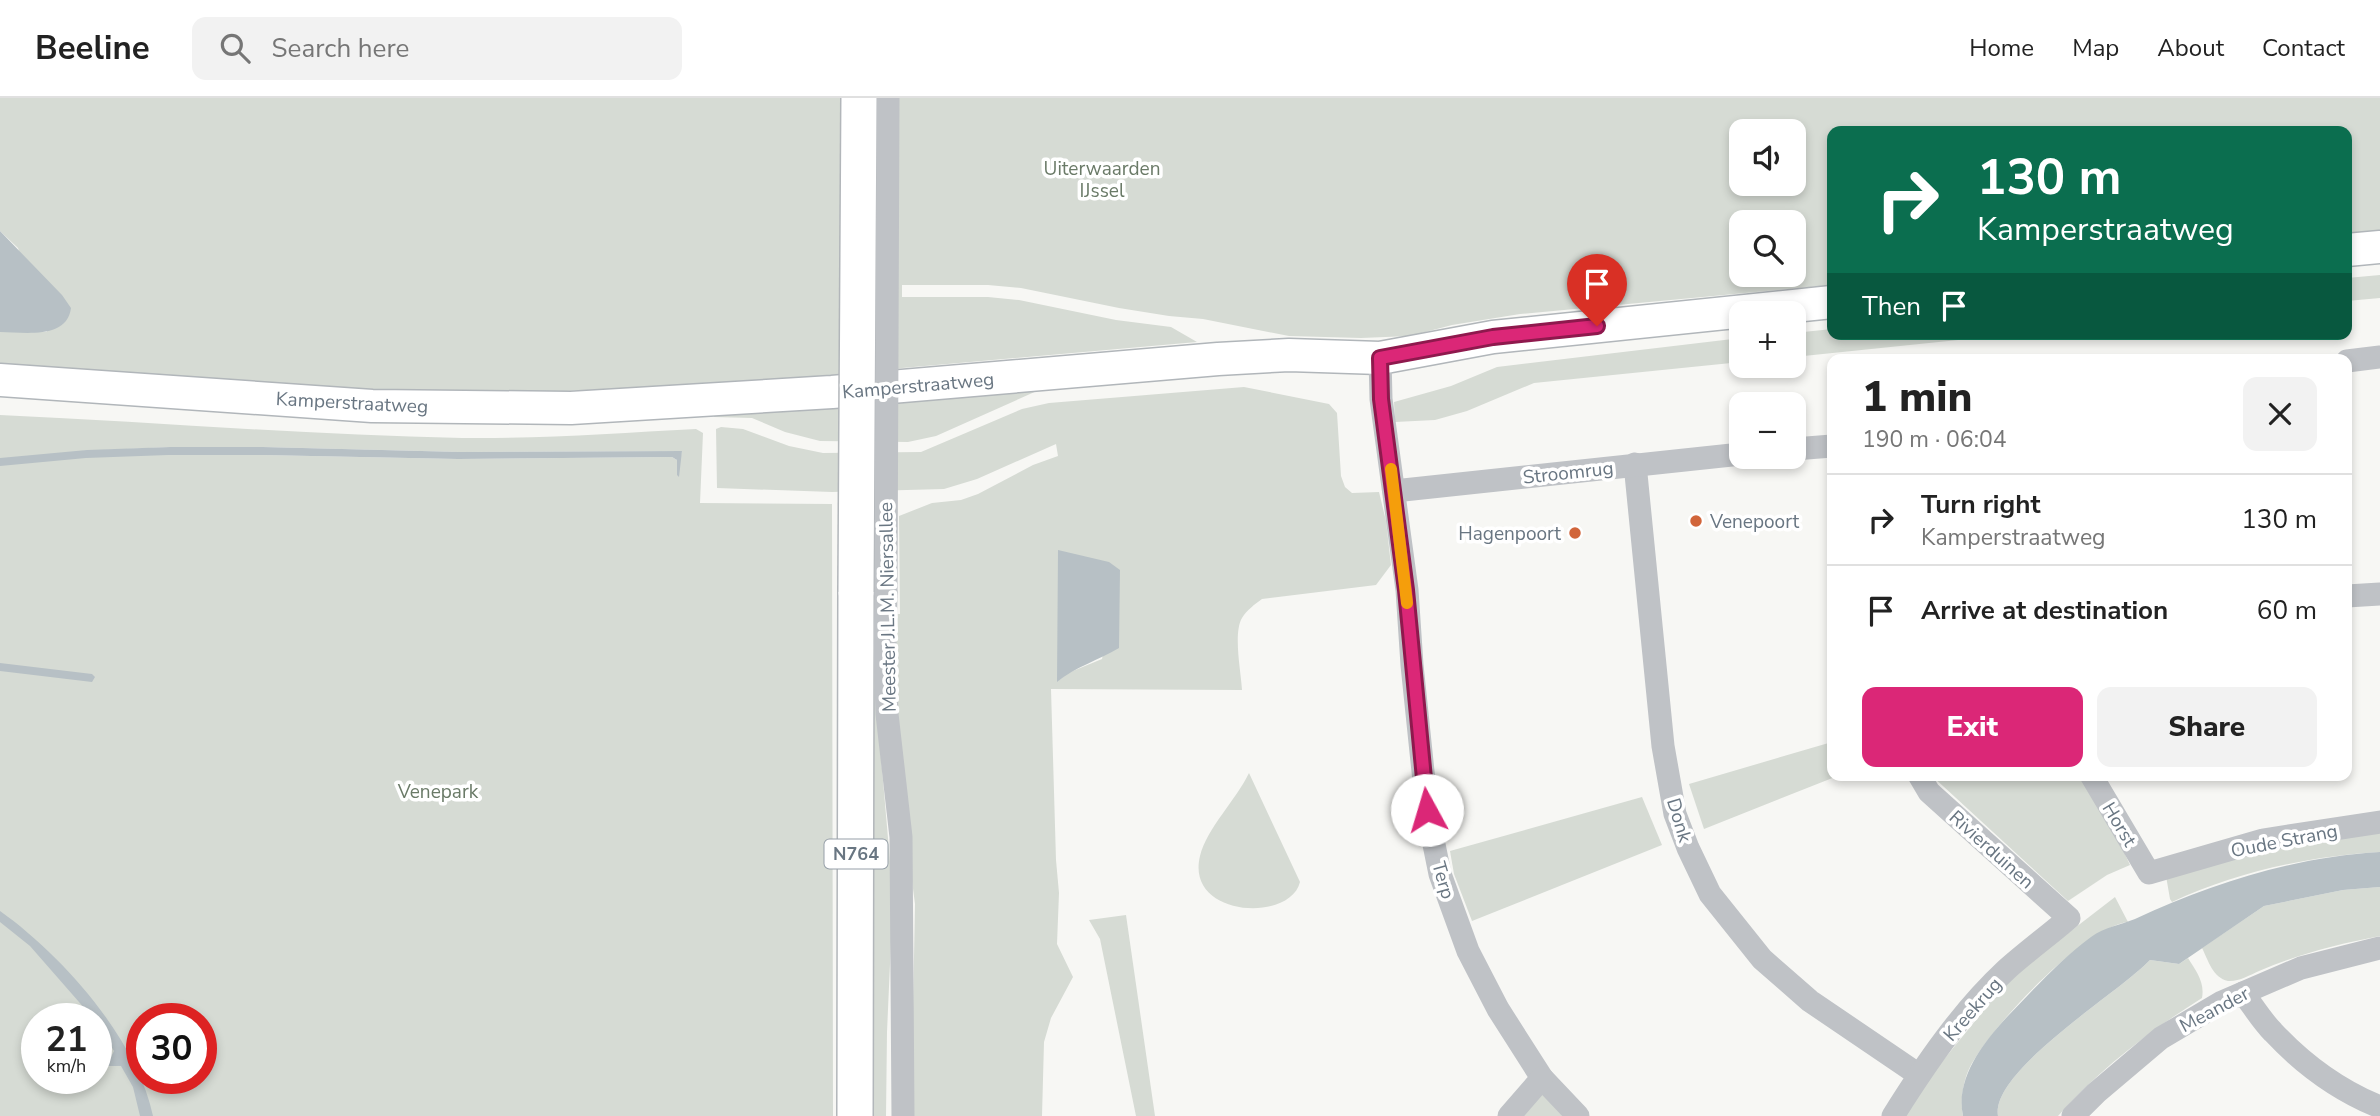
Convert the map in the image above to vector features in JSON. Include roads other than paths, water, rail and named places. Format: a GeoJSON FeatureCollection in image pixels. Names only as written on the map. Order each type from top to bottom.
{"type":"FeatureCollection","features":[{"type":"Feature","properties":{"kind":"main road","name":"Meester J.L.M. Niersallee"},"geometry":{"type":"LineString","coordinates":[[855,1116],[871,592],[859,98]]}},
{"type":"Feature","properties":{"kind":"main road"},"geometry":{"type":"LineString","coordinates":[[2352,250],[2380,247]]}},
{"type":"Feature","properties":{"kind":"main road","name":"Kamperstraatweg"},"geometry":{"type":"LineString","coordinates":[[0,380],[372,406],[571,408],[872,389],[1219,359],[1289,355],[1380,358],[1493,337],[1827,303]]}},
{"type":"Feature","properties":{"kind":"street","name":"Meester J.L.M. Niersallee"},"geometry":{"type":"LineString","coordinates":[[888,98],[871,592],[901,837],[903,1116]]}},
{"type":"Feature","properties":{"kind":"street"},"geometry":{"type":"LineString","coordinates":[[2352,360],[2380,357]]}},
{"type":"Feature","properties":{"kind":"street","name":"Terp"},"geometry":{"type":"LineString","coordinates":[[1380,358],[1381,399],[1406,590],[1427,810],[1440,874],[1468,951],[1497,1009],[1542,1078],[1578,1116]]}},
{"type":"Feature","properties":{"kind":"street"},"geometry":{"type":"LineString","coordinates":[[1806,448],[1827,446]]}},
{"type":"Feature","properties":{"kind":"street","name":"Stroomrug"},"geometry":{"type":"LineString","coordinates":[[1394,491],[1729,455]]}},
{"type":"Feature","properties":{"kind":"street","name":"Donk"},"geometry":{"type":"LineString","coordinates":[[1635,464],[1663,747],[1675,814],[1688,848],[1710,894],[1762,959],[1810,1001],[1919,1075]]}},
{"type":"Feature","properties":{"kind":"street"},"geometry":{"type":"LineString","coordinates":[[2352,596],[2380,594]]}},
{"type":"Feature","properties":{"kind":"street","name":"Rivierduinen"},"geometry":{"type":"LineString","coordinates":[[1923,781],[1929,792],[2068,918]]}},
{"type":"Feature","properties":{"kind":"street","name":"Horst"},"geometry":{"type":"LineString","coordinates":[[2095,781],[2149,873]]}},
{"type":"Feature","properties":{"kind":"street","name":"Oude Strang"},"geometry":{"type":"LineString","coordinates":[[2149,873],[2263,840],[2380,822]]}},
{"type":"Feature","properties":{"kind":"street","name":"Kreekrug"},"geometry":{"type":"LineString","coordinates":[[1893,1116],[1961,1018],[2004,972],[2068,918]]}},
{"type":"Feature","properties":{"kind":"street","name":"Meander"},"geometry":{"type":"LineString","coordinates":[[2073,1116],[2161,1038],[2222,1002],[2301,968],[2380,948]]}},
{"type":"Feature","properties":{"kind":"street"},"geometry":{"type":"LineString","coordinates":[[2243,993],[2272,1031],[2309,1066],[2359,1099],[2380,1107]]}},
{"type":"Feature","properties":{"kind":"street"},"geometry":{"type":"LineString","coordinates":[[1509,1116],[1542,1078]]}},
{"type":"Feature","properties":{"kind":"place","name":"Venepoort"},"geometry":{"type":"Point","coordinates":[1696,521]}},
{"type":"Feature","properties":{"kind":"place","name":"Hagenpoort"},"geometry":{"type":"Point","coordinates":[1575,533]}},
{"type":"Feature","properties":{"kind":"park label","name":"Uiterwaarden IJssel"},"geometry":{"type":"Point","coordinates":[1102,179]}},
{"type":"Feature","properties":{"kind":"park label","name":"Venepark"},"geometry":{"type":"Point","coordinates":[438,791]}}]}
